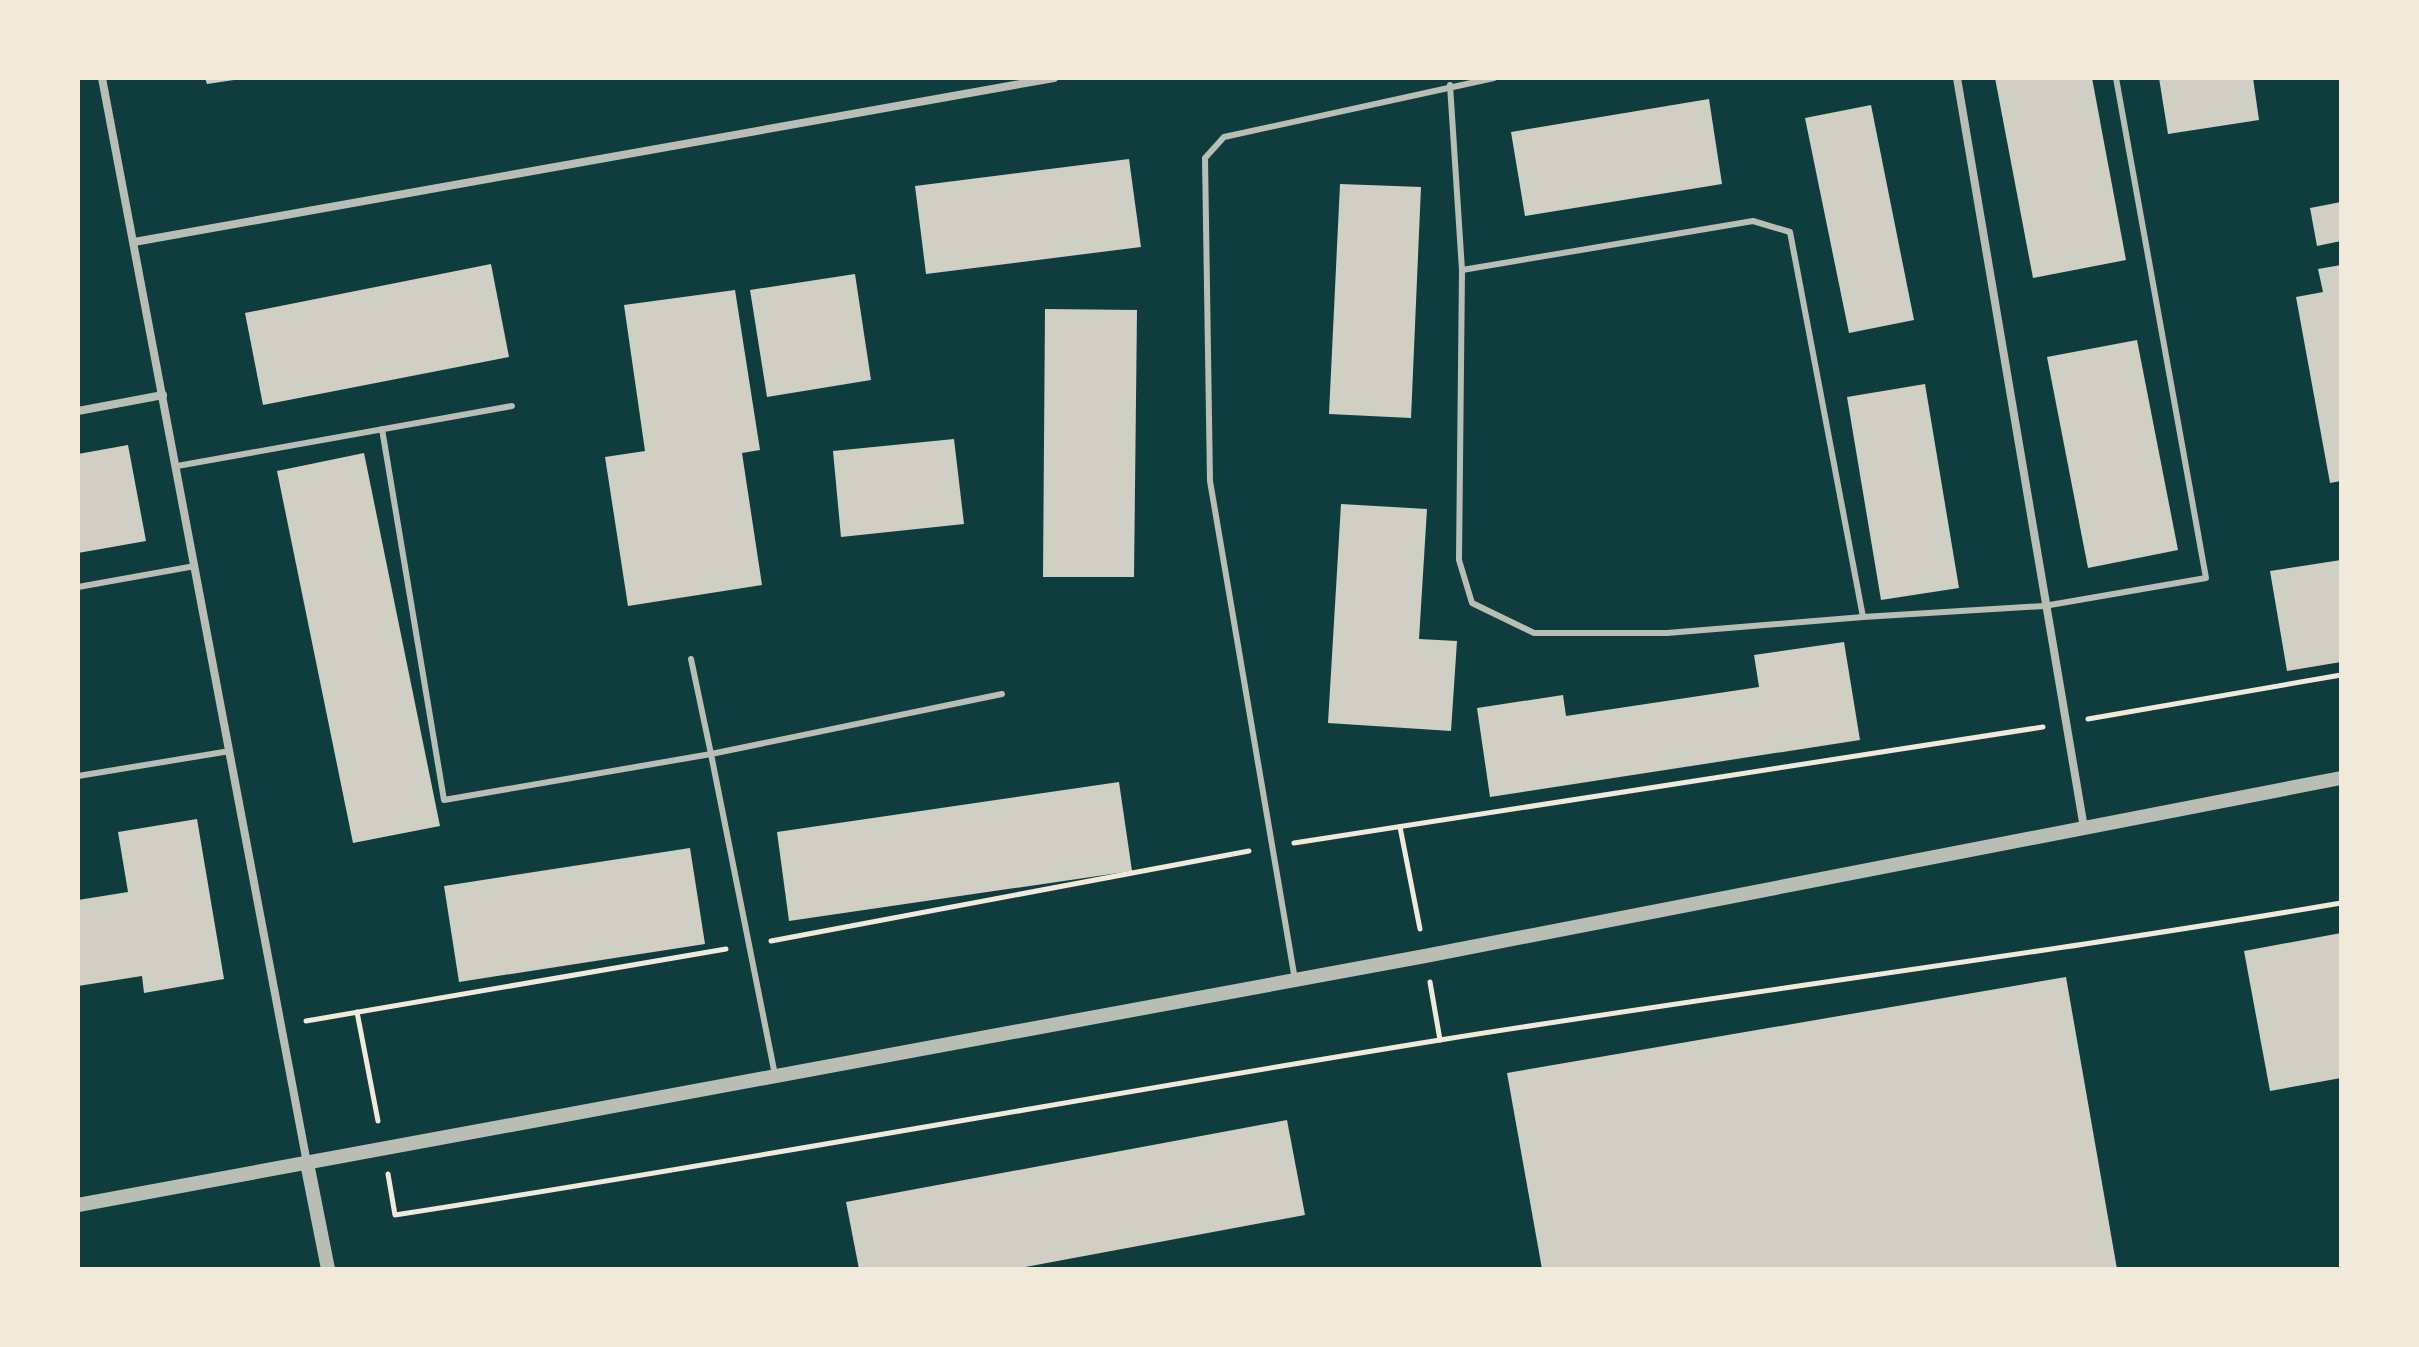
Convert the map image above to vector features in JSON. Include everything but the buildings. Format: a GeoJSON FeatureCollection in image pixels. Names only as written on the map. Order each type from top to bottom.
{"type":"FeatureCollection","features":[{"type":"Feature","properties":{"kind":"street"},"geometry":{"type":"LineString","coordinates":[[102,78],[328,1269]]}},
{"type":"Feature","properties":{"kind":"street"},"geometry":{"type":"LineString","coordinates":[[134,242],[1054,78]]}},
{"type":"Feature","properties":{"kind":"street"},"geometry":{"type":"LineString","coordinates":[[1957,78],[2084,828]]}},
{"type":"Feature","properties":{"kind":"street"},"geometry":{"type":"LineString","coordinates":[[78,411],[163,395]]}},
{"type":"Feature","properties":{"kind":"street"},"geometry":{"type":"LineString","coordinates":[[78,1205],[1295,980],[2341,778]]}},
{"type":"Feature","properties":{"kind":"lane"},"geometry":{"type":"LineString","coordinates":[[1295,980],[1210,481],[1205,158],[1224,137],[1450,85],[1494,78]]}},
{"type":"Feature","properties":{"kind":"lane"},"geometry":{"type":"LineString","coordinates":[[1450,85],[1462,270],[1459,560],[1472,603],[1534,633],[1667,633],[2044,606],[2206,578],[2116,78]]}},
{"type":"Feature","properties":{"kind":"lane"},"geometry":{"type":"LineString","coordinates":[[1462,270],[1753,221],[1790,232],[1863,617]]}},
{"type":"Feature","properties":{"kind":"lane"},"geometry":{"type":"LineString","coordinates":[[177,466],[512,406]]}},
{"type":"Feature","properties":{"kind":"lane"},"geometry":{"type":"LineString","coordinates":[[382,429],[444,800],[711,754],[1002,694]]}},
{"type":"Feature","properties":{"kind":"lane"},"geometry":{"type":"LineString","coordinates":[[78,587],[195,566]]}},
{"type":"Feature","properties":{"kind":"lane"},"geometry":{"type":"LineString","coordinates":[[691,659],[775,1075]]}},
{"type":"Feature","properties":{"kind":"lane"},"geometry":{"type":"LineString","coordinates":[[78,776],[230,751]]}},
{"type":"Feature","properties":{"kind":"path"},"geometry":{"type":"LineString","coordinates":[[281,1025],[747,945],[1272,847],[2065,723],[2341,675]]}},
{"type":"Feature","properties":{"kind":"path"},"geometry":{"type":"LineString","coordinates":[[357,1012],[395,1215],[738,1162],[1440,1040],[2118,941],[2341,903]]}}]}
